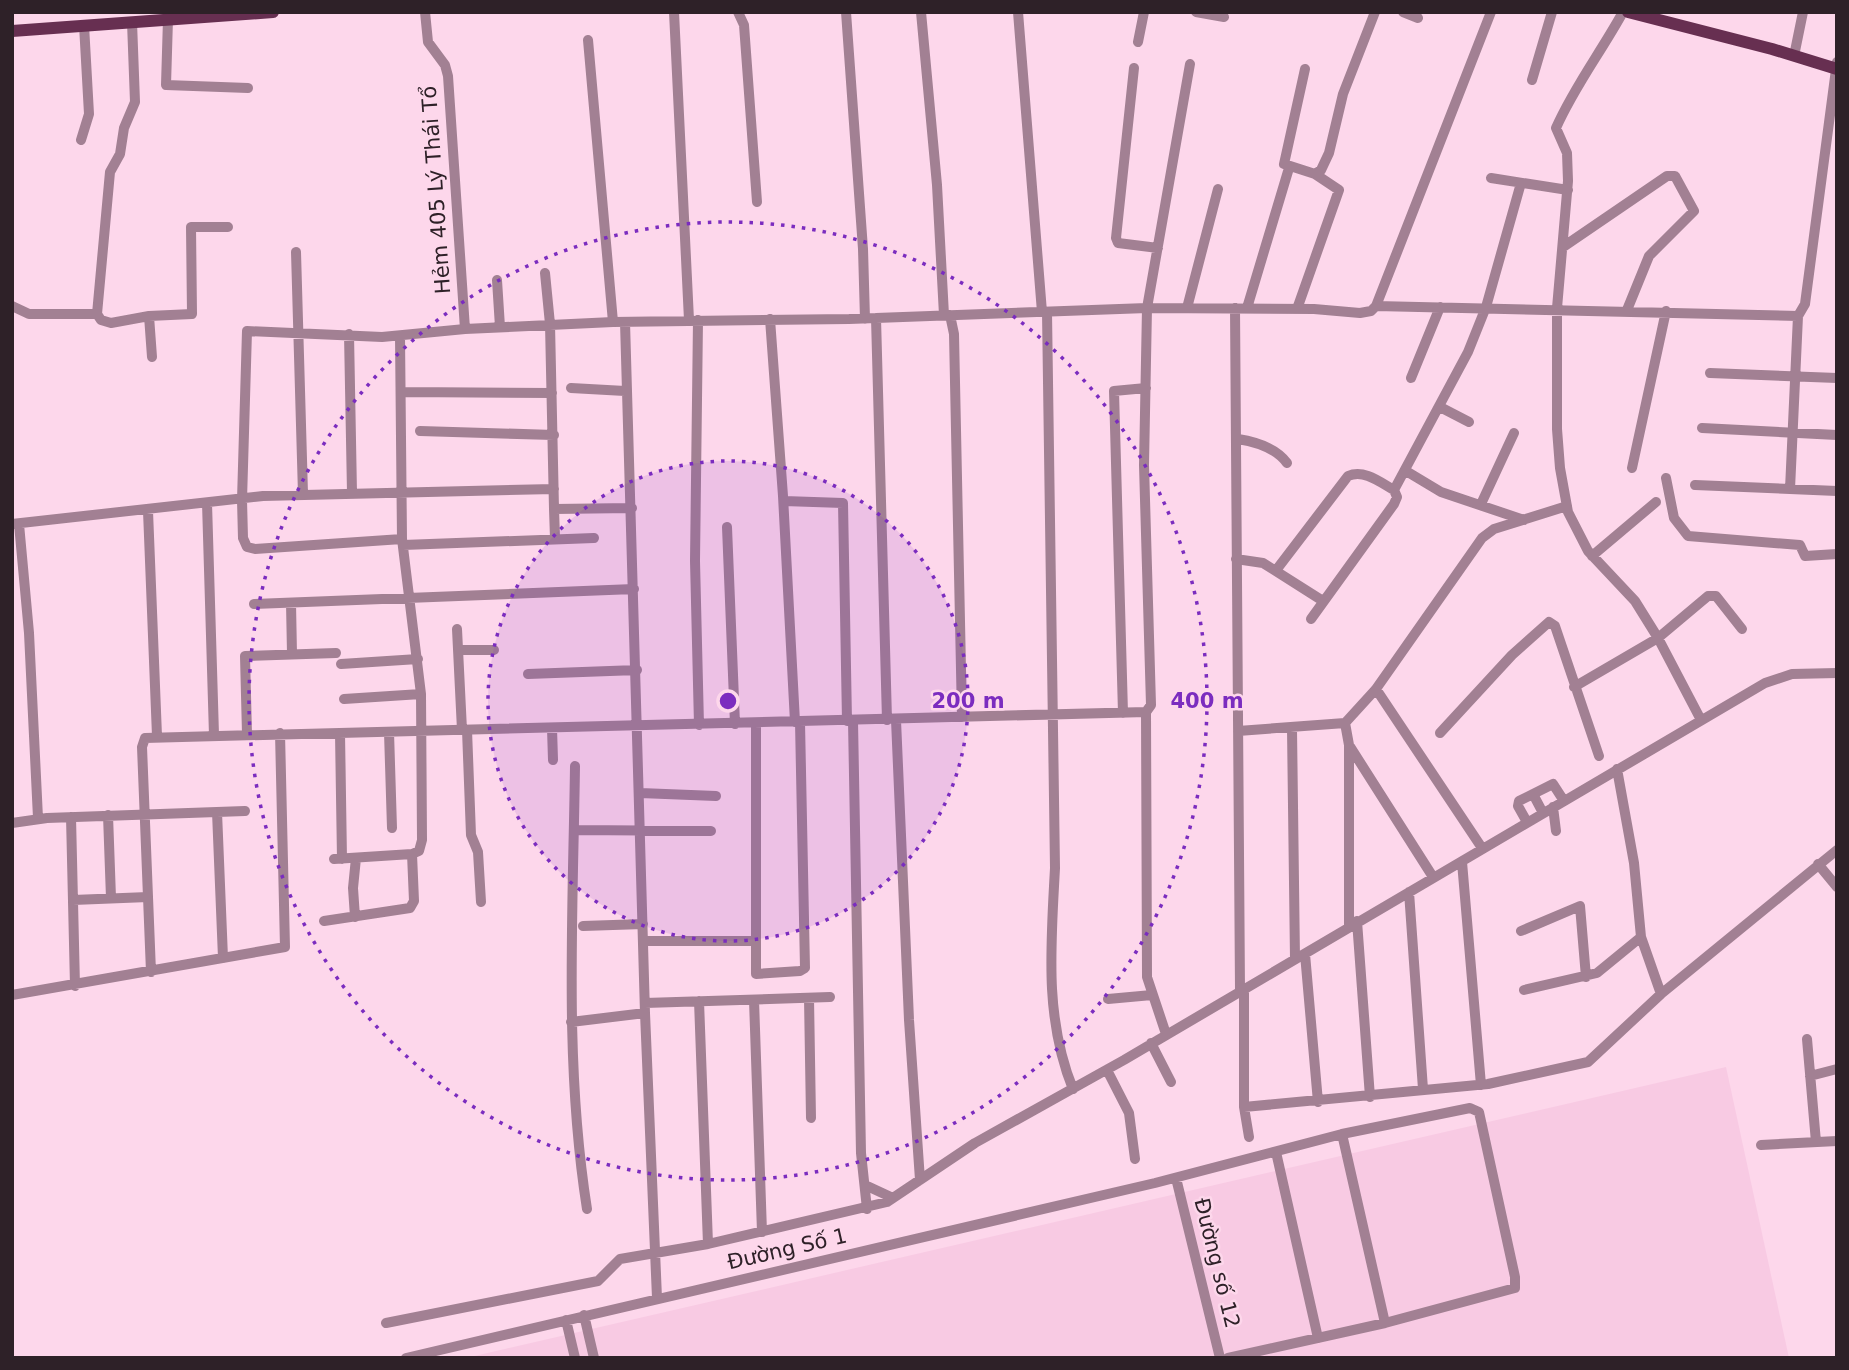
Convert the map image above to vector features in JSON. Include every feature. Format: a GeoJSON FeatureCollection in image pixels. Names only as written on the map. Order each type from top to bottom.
{"type":"FeatureCollection","features":[{"type":"Feature","properties":{"kind":"main road"},"geometry":{"type":"LineString","coordinates":[[12,31],[273,12]]}},
{"type":"Feature","properties":{"kind":"main road"},"geometry":{"type":"LineString","coordinates":[[1625,12],[1836,67]]}},
{"type":"Feature","properties":{"kind":"street","name":"Hẻm 405 Lý Thái Tổ"},"geometry":{"type":"LineString","coordinates":[[425,12],[428,42],[445,65],[448,76],[465,328]]}},
{"type":"Feature","properties":{"kind":"street"},"geometry":{"type":"LineString","coordinates":[[674,12],[693,320],[699,725]]}},
{"type":"Feature","properties":{"kind":"street"},"geometry":{"type":"LineString","coordinates":[[738,12],[744,25],[757,202]]}},
{"type":"Feature","properties":{"kind":"street"},"geometry":{"type":"LineString","coordinates":[[846,12],[870,318],[920,1180]]}},
{"type":"Feature","properties":{"kind":"street"},"geometry":{"type":"LineString","coordinates":[[921,12],[947,315],[954,334],[962,717]]}},
{"type":"Feature","properties":{"kind":"street"},"geometry":{"type":"LineString","coordinates":[[1018,12],[1044,312],[1055,868],[1051,956],[1052,1012],[1059,1050],[1073,1089]]}},
{"type":"Feature","properties":{"kind":"street"},"geometry":{"type":"LineString","coordinates":[[1138,42],[1144,12]]}},
{"type":"Feature","properties":{"kind":"street"},"geometry":{"type":"LineString","coordinates":[[1196,12],[1224,18]]}},
{"type":"Feature","properties":{"kind":"street"},"geometry":{"type":"LineString","coordinates":[[1315,174],[1321,170],[1329,153],[1343,94],[1375,12]]}},
{"type":"Feature","properties":{"kind":"street"},"geometry":{"type":"LineString","coordinates":[[1403,12],[1418,18]]}},
{"type":"Feature","properties":{"kind":"street"},"geometry":{"type":"LineString","coordinates":[[594,538],[555,538],[484,544],[402,542],[255,549],[247,547],[243,538],[242,500],[247,331],[400,336],[465,328],[550,324],[870,318],[1147,308],[1297,309],[1360,313],[1371,311],[1376,306],[1490,12]]}},
{"type":"Feature","properties":{"kind":"street"},"geometry":{"type":"LineString","coordinates":[[1532,80],[1552,12]]}},
{"type":"Feature","properties":{"kind":"street"},"geometry":{"type":"LineString","coordinates":[[1625,12],[1598,57],[1572,92],[1556,128],[1567,153],[1567,190],[1558,308],[1557,429],[1560,468],[1567,506],[1592,556],[1635,601],[1658,638],[1701,720]]}},
{"type":"Feature","properties":{"kind":"street"},"geometry":{"type":"LineString","coordinates":[[1794,56],[1804,12]]}},
{"type":"Feature","properties":{"kind":"street"},"geometry":{"type":"LineString","coordinates":[[168,19],[166,85],[248,88]]}},
{"type":"Feature","properties":{"kind":"street"},"geometry":{"type":"LineString","coordinates":[[132,22],[135,102],[124,128],[120,154],[110,172],[97,314],[101,320],[111,323],[149,316],[192,314],[191,227],[228,227]]}},
{"type":"Feature","properties":{"kind":"street"},"geometry":{"type":"LineString","coordinates":[[81,140],[89,114],[84,25]]}},
{"type":"Feature","properties":{"kind":"street"},"geometry":{"type":"LineString","coordinates":[[589,40],[612,322]]}},
{"type":"Feature","properties":{"kind":"street"},"geometry":{"type":"LineString","coordinates":[[1167,1034],[1152,995],[1146,963],[1146,712],[1150,705],[1147,308],[1190,64]]}},
{"type":"Feature","properties":{"kind":"street"},"geometry":{"type":"LineString","coordinates":[[1790,489],[1798,316],[1805,304],[1836,67]]}},
{"type":"Feature","properties":{"kind":"street"},"geometry":{"type":"LineString","coordinates":[[1134,68],[1116,238],[1118,243],[1158,248]]}},
{"type":"Feature","properties":{"kind":"street"},"geometry":{"type":"LineString","coordinates":[[1297,309],[1339,196],[1336,186],[1315,174],[1289,168],[1284,164],[1284,154],[1305,69]]}},
{"type":"Feature","properties":{"kind":"street"},"geometry":{"type":"LineString","coordinates":[[1247,308],[1289,168]]}},
{"type":"Feature","properties":{"kind":"street"},"geometry":{"type":"LineString","coordinates":[[1563,247],[1667,176],[1675,176],[1694,211],[1649,256],[1627,310]]}},
{"type":"Feature","properties":{"kind":"street"},"geometry":{"type":"LineString","coordinates":[[1491,178],[1567,190]]}},
{"type":"Feature","properties":{"kind":"street"},"geometry":{"type":"LineString","coordinates":[[1394,490],[1468,352],[1486,307],[1521,183]]}},
{"type":"Feature","properties":{"kind":"street"},"geometry":{"type":"LineString","coordinates":[[1187,308],[1218,189]]}},
{"type":"Feature","properties":{"kind":"street"},"geometry":{"type":"LineString","coordinates":[[296,252],[303,494]]}},
{"type":"Feature","properties":{"kind":"street"},"geometry":{"type":"LineString","coordinates":[[545,273],[550,324],[555,538]]}},
{"type":"Feature","properties":{"kind":"street"},"geometry":{"type":"LineString","coordinates":[[497,280],[500,327]]}},
{"type":"Feature","properties":{"kind":"street"},"geometry":{"type":"LineString","coordinates":[[12,306],[29,314],[97,314]]}},
{"type":"Feature","properties":{"kind":"street"},"geometry":{"type":"LineString","coordinates":[[1376,306],[1558,308],[1798,316]]}},
{"type":"Feature","properties":{"kind":"street"},"geometry":{"type":"LineString","coordinates":[[1411,378],[1440,307]]}},
{"type":"Feature","properties":{"kind":"street"},"geometry":{"type":"LineString","coordinates":[[1235,308],[1242,989],[1244,1107],[1248,1137]]}},
{"type":"Feature","properties":{"kind":"street"},"geometry":{"type":"LineString","coordinates":[[1632,468],[1666,311]]}},
{"type":"Feature","properties":{"kind":"street"},"geometry":{"type":"LineString","coordinates":[[149,316],[152,357]]}},
{"type":"Feature","properties":{"kind":"street"},"geometry":{"type":"LineString","coordinates":[[756,723],[755,973],[805,969],[797,722],[769,319]]}},
{"type":"Feature","properties":{"kind":"street"},"geometry":{"type":"LineString","coordinates":[[625,322],[625,391],[632,508],[639,726],[645,1008],[657,1298]]}},
{"type":"Feature","properties":{"kind":"street"},"geometry":{"type":"LineString","coordinates":[[349,334],[352,493]]}},
{"type":"Feature","properties":{"kind":"street"},"geometry":{"type":"LineString","coordinates":[[340,733],[338,859],[412,854],[419,850],[422,840],[421,694],[402,542],[403,392],[400,336]]}},
{"type":"Feature","properties":{"kind":"street"},"geometry":{"type":"LineString","coordinates":[[1710,373],[1837,378]]}},
{"type":"Feature","properties":{"kind":"street"},"geometry":{"type":"LineString","coordinates":[[571,388],[625,391]]}},
{"type":"Feature","properties":{"kind":"street"},"geometry":{"type":"LineString","coordinates":[[1123,713],[1114,391],[1146,388]]}},
{"type":"Feature","properties":{"kind":"street"},"geometry":{"type":"LineString","coordinates":[[403,392],[552,393]]}},
{"type":"Feature","properties":{"kind":"street"},"geometry":{"type":"LineString","coordinates":[[1440,407],[1469,422]]}},
{"type":"Feature","properties":{"kind":"street"},"geometry":{"type":"LineString","coordinates":[[1702,428],[1837,435]]}},
{"type":"Feature","properties":{"kind":"street"},"geometry":{"type":"LineString","coordinates":[[420,432],[554,435]]}},
{"type":"Feature","properties":{"kind":"street"},"geometry":{"type":"LineString","coordinates":[[1481,504],[1514,433]]}},
{"type":"Feature","properties":{"kind":"street"},"geometry":{"type":"LineString","coordinates":[[1238,439],[1261,444],[1282,456],[1287,463]]}},
{"type":"Feature","properties":{"kind":"street"},"geometry":{"type":"LineString","coordinates":[[1406,471],[1441,492],[1524,520]]}},
{"type":"Feature","properties":{"kind":"street"},"geometry":{"type":"LineString","coordinates":[[1277,569],[1348,476],[1356,472],[1363,474],[1394,490],[1397,497],[1394,504],[1311,619]]}},
{"type":"Feature","properties":{"kind":"street"},"geometry":{"type":"LineString","coordinates":[[1666,478],[1674,518],[1688,536],[1800,545],[1805,556],[1837,554]]}},
{"type":"Feature","properties":{"kind":"street"},"geometry":{"type":"LineString","coordinates":[[1695,485],[1837,491]]}},
{"type":"Feature","properties":{"kind":"street"},"geometry":{"type":"LineString","coordinates":[[38,818],[29,633],[16,524],[303,494],[554,489]]}},
{"type":"Feature","properties":{"kind":"street"},"geometry":{"type":"LineString","coordinates":[[783,501],[843,503],[861,1139],[867,1209]]}},
{"type":"Feature","properties":{"kind":"street"},"geometry":{"type":"LineString","coordinates":[[1592,556],[1656,502]]}},
{"type":"Feature","properties":{"kind":"street"},"geometry":{"type":"LineString","coordinates":[[207,503],[214,735]]}},
{"type":"Feature","properties":{"kind":"street"},"geometry":{"type":"LineString","coordinates":[[1238,731],[1345,723],[1376,689],[1482,538],[1494,529],[1567,506]]}},
{"type":"Feature","properties":{"kind":"street"},"geometry":{"type":"LineString","coordinates":[[554,509],[632,508]]}},
{"type":"Feature","properties":{"kind":"street"},"geometry":{"type":"LineString","coordinates":[[148,511],[157,736]]}},
{"type":"Feature","properties":{"kind":"street"},"geometry":{"type":"LineString","coordinates":[[727,527],[735,724]]}},
{"type":"Feature","properties":{"kind":"street"},"geometry":{"type":"LineString","coordinates":[[1236,559],[1264,563],[1277,569],[1323,601]]}},
{"type":"Feature","properties":{"kind":"street"},"geometry":{"type":"LineString","coordinates":[[254,604],[634,589]]}},
{"type":"Feature","properties":{"kind":"street"},"geometry":{"type":"LineString","coordinates":[[1574,687],[1658,638],[1713,594],[1742,629]]}},
{"type":"Feature","properties":{"kind":"street"},"geometry":{"type":"LineString","coordinates":[[291,603],[292,654]]}},
{"type":"Feature","properties":{"kind":"street"},"geometry":{"type":"LineString","coordinates":[[1440,733],[1512,655],[1549,622],[1555,626],[1599,756]]}},
{"type":"Feature","properties":{"kind":"street"},"geometry":{"type":"LineString","coordinates":[[457,629],[471,835],[478,852],[481,902]]}},
{"type":"Feature","properties":{"kind":"street"},"geometry":{"type":"LineString","coordinates":[[458,650],[494,650]]}},
{"type":"Feature","properties":{"kind":"street"},"geometry":{"type":"LineString","coordinates":[[247,734],[245,656],[336,653]]}},
{"type":"Feature","properties":{"kind":"street"},"geometry":{"type":"LineString","coordinates":[[341,664],[418,659]]}},
{"type":"Feature","properties":{"kind":"street"},"geometry":{"type":"LineString","coordinates":[[528,674],[637,670]]}},
{"type":"Feature","properties":{"kind":"street"},"geometry":{"type":"LineString","coordinates":[[386,1323],[598,1281],[620,1259],[655,1255],[867,1209],[893,1198],[975,1143],[1107,1070],[1701,720],[1782,676],[1837,673]]}},
{"type":"Feature","properties":{"kind":"street"},"geometry":{"type":"LineString","coordinates":[[1376,689],[1482,848]]}},
{"type":"Feature","properties":{"kind":"street"},"geometry":{"type":"LineString","coordinates":[[344,699],[421,694]]}},
{"type":"Feature","properties":{"kind":"street"},"geometry":{"type":"LineString","coordinates":[[151,972],[142,743],[145,738],[1146,712]]}},
{"type":"Feature","properties":{"kind":"street"},"geometry":{"type":"LineString","coordinates":[[1345,723],[1349,745],[1353,924],[1370,1097]]}},
{"type":"Feature","properties":{"kind":"street"},"geometry":{"type":"LineString","coordinates":[[552,728],[553,760]]}},
{"type":"Feature","properties":{"kind":"street"},"geometry":{"type":"LineString","coordinates":[[1292,729],[1295,959]]}},
{"type":"Feature","properties":{"kind":"street"},"geometry":{"type":"LineString","coordinates":[[389,732],[392,828]]}},
{"type":"Feature","properties":{"kind":"street"},"geometry":{"type":"LineString","coordinates":[[12,996],[286,945],[280,733]]}},
{"type":"Feature","properties":{"kind":"street"},"geometry":{"type":"LineString","coordinates":[[1349,745],[1433,877]]}},
{"type":"Feature","properties":{"kind":"street"},"geometry":{"type":"LineString","coordinates":[[575,766],[571,1022],[578,1150],[587,1209]]}},
{"type":"Feature","properties":{"kind":"street"},"geometry":{"type":"LineString","coordinates":[[1617,769],[1634,863],[1641,937],[1661,994]]}},
{"type":"Feature","properties":{"kind":"street"},"geometry":{"type":"LineString","coordinates":[[1527,822],[1518,804],[1533,794],[1553,784],[1564,801]]}},
{"type":"Feature","properties":{"kind":"street"},"geometry":{"type":"LineString","coordinates":[[640,793],[716,796]]}},
{"type":"Feature","properties":{"kind":"street"},"geometry":{"type":"LineString","coordinates":[[1533,794],[1543,813]]}},
{"type":"Feature","properties":{"kind":"street"},"geometry":{"type":"LineString","coordinates":[[1553,807],[1556,831]]}},
{"type":"Feature","properties":{"kind":"street"},"geometry":{"type":"LineString","coordinates":[[12,823],[38,818],[245,811]]}},
{"type":"Feature","properties":{"kind":"street"},"geometry":{"type":"LineString","coordinates":[[217,812],[223,958]]}},
{"type":"Feature","properties":{"kind":"street"},"geometry":{"type":"LineString","coordinates":[[108,815],[111,898]]}},
{"type":"Feature","properties":{"kind":"street"},"geometry":{"type":"LineString","coordinates":[[71,817],[75,986]]}},
{"type":"Feature","properties":{"kind":"street"},"geometry":{"type":"LineString","coordinates":[[574,830],[711,831]]}},
{"type":"Feature","properties":{"kind":"street"},"geometry":{"type":"LineString","coordinates":[[1244,1107],[1480,1085],[1588,1062],[1661,994],[1837,850]]}},
{"type":"Feature","properties":{"kind":"street"},"geometry":{"type":"LineString","coordinates":[[324,921],[413,906],[412,854]]}},
{"type":"Feature","properties":{"kind":"street"},"geometry":{"type":"LineString","coordinates":[[355,916],[356,858]]}},
{"type":"Feature","properties":{"kind":"street"},"geometry":{"type":"LineString","coordinates":[[1462,862],[1480,1085]]}},
{"type":"Feature","properties":{"kind":"street"},"geometry":{"type":"LineString","coordinates":[[1818,864],[1837,887]]}},
{"type":"Feature","properties":{"kind":"street"},"geometry":{"type":"LineString","coordinates":[[1409,892],[1423,1089]]}},
{"type":"Feature","properties":{"kind":"street"},"geometry":{"type":"LineString","coordinates":[[73,900],[148,897]]}},
{"type":"Feature","properties":{"kind":"street"},"geometry":{"type":"LineString","coordinates":[[1521,931],[1580,906],[1586,977]]}},
{"type":"Feature","properties":{"kind":"street"},"geometry":{"type":"LineString","coordinates":[[583,926],[643,924]]}},
{"type":"Feature","properties":{"kind":"street"},"geometry":{"type":"LineString","coordinates":[[1524,990],[1597,973],[1641,937]]}},
{"type":"Feature","properties":{"kind":"street"},"geometry":{"type":"LineString","coordinates":[[643,941],[754,941]]}},
{"type":"Feature","properties":{"kind":"street"},"geometry":{"type":"LineString","coordinates":[[1305,954],[1318,1102]]}},
{"type":"Feature","properties":{"kind":"street"},"geometry":{"type":"LineString","coordinates":[[1108,999],[1152,995]]}},
{"type":"Feature","properties":{"kind":"street"},"geometry":{"type":"LineString","coordinates":[[571,1022],[699,1001],[830,997]]}},
{"type":"Feature","properties":{"kind":"street"},"geometry":{"type":"LineString","coordinates":[[809,998],[811,1118]]}},
{"type":"Feature","properties":{"kind":"street"},"geometry":{"type":"LineString","coordinates":[[754,1000],[762,1232]]}},
{"type":"Feature","properties":{"kind":"street"},"geometry":{"type":"LineString","coordinates":[[699,1001],[708,1244]]}},
{"type":"Feature","properties":{"kind":"street"},"geometry":{"type":"LineString","coordinates":[[1807,1039],[1816,1142]]}},
{"type":"Feature","properties":{"kind":"street"},"geometry":{"type":"LineString","coordinates":[[1151,1043],[1171,1082]]}},
{"type":"Feature","properties":{"kind":"street"},"geometry":{"type":"LineString","coordinates":[[1810,1076],[1837,1069]]}},
{"type":"Feature","properties":{"kind":"street"},"geometry":{"type":"LineString","coordinates":[[1107,1070],[1129,1113],[1135,1159]]}},
{"type":"Feature","properties":{"kind":"street","name":"Đường Số 1"},"geometry":{"type":"LineString","coordinates":[[405,1358],[1176,1178],[1342,1134],[1469,1108],[1479,1112],[1515,1276],[1515,1288],[1385,1323]]}},
{"type":"Feature","properties":{"kind":"street"},"geometry":{"type":"LineString","coordinates":[[1228,1358],[1385,1323],[1342,1134]]}},
{"type":"Feature","properties":{"kind":"street"},"geometry":{"type":"LineString","coordinates":[[1760,1144],[1837,1141]]}},
{"type":"Feature","properties":{"kind":"street"},"geometry":{"type":"LineString","coordinates":[[1276,1152],[1318,1338]]}},
{"type":"Feature","properties":{"kind":"street","name":"Đường số 12"},"geometry":{"type":"LineString","coordinates":[[1176,1178],[1220,1358]]}},
{"type":"Feature","properties":{"kind":"street"},"geometry":{"type":"LineString","coordinates":[[865,1185],[893,1198]]}},
{"type":"Feature","properties":{"kind":"street"},"geometry":{"type":"LineString","coordinates":[[584,1315],[594,1358]]}},
{"type":"Feature","properties":{"kind":"street"},"geometry":{"type":"LineString","coordinates":[[566,1320],[575,1358]]}},
{"type":"Feature","properties":{"kind":"shaded area"},"geometry":{"type":"Polygon","coordinates":[[[1726,1067],[1789,1358],[466,1358],[1726,1067]]]}}]}
